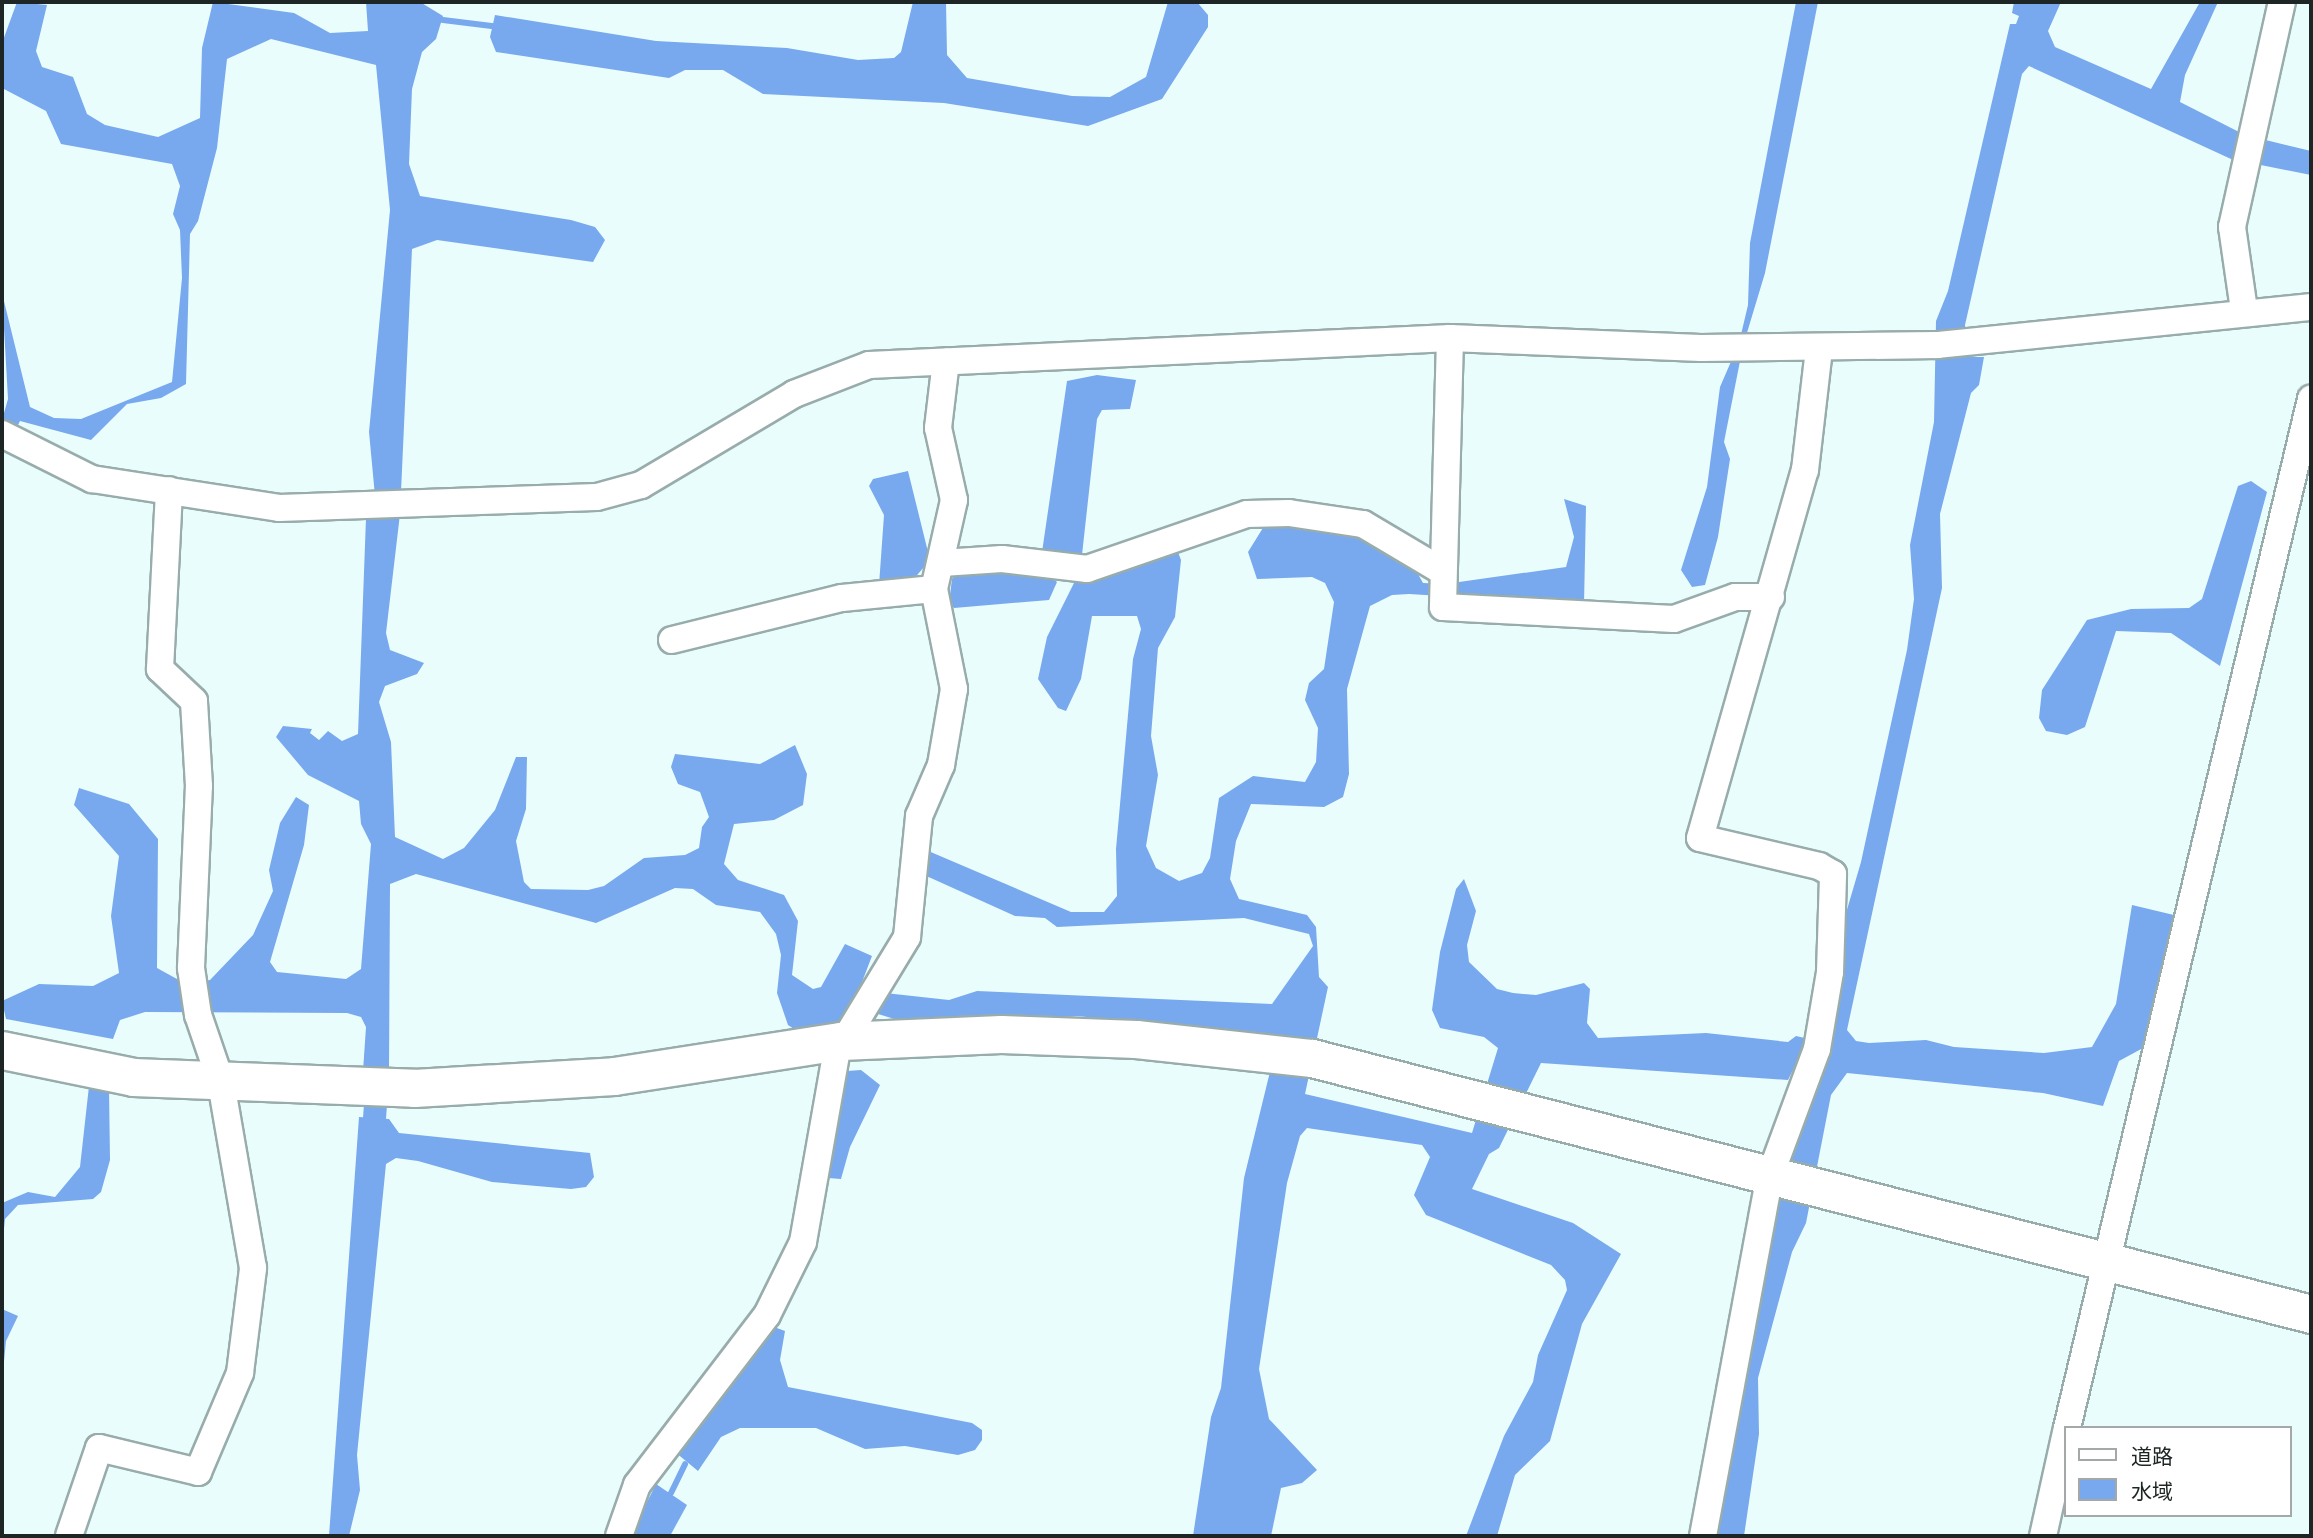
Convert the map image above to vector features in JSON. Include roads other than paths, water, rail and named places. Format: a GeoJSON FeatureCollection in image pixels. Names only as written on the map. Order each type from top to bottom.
{"type":"FeatureCollection","features":[{"type":"Feature","properties":{"kind":"street"},"geometry":{"type":"LineString","coordinates":[[2244,310],[2232,226],[2245,180],[2282,2]]}},
{"type":"Feature","properties":{"kind":"street"},"geometry":{"type":"LineString","coordinates":[[2,434],[92,479],[279,508],[597,497],[630,488],[794,394],[869,365],[1450,338],[1819,349],[1937,345],[2244,310],[2311,307]]}},
{"type":"Feature","properties":{"kind":"street"},"geometry":{"type":"LineString","coordinates":[[1450,338],[1443,607],[1674,619],[1735,597],[1771,597]]}},
{"type":"Feature","properties":{"kind":"street"},"geometry":{"type":"LineString","coordinates":[[1703,1536],[1770,1176],[1817,1048],[1830,972],[1833,874],[1819,866],[1700,838],[1771,597],[1805,470],[1819,349]]}},
{"type":"Feature","properties":{"kind":"street"},"geometry":{"type":"LineString","coordinates":[[618,1536],[636,1485],[767,1315],[803,1242],[841,1041],[907,937],[919,816],[941,765],[954,689],[934,589],[942,563],[954,500],[938,428],[946,361]]}},
{"type":"Feature","properties":{"kind":"street"},"geometry":{"type":"LineString","coordinates":[[2068,1426],[2311,399]]}},
{"type":"Feature","properties":{"kind":"street"},"geometry":{"type":"LineString","coordinates":[[69,1536],[99,1448],[198,1472],[240,1373],[253,1268],[221,1082],[198,1014],[194,979],[199,786],[194,701],[160,669],[169,490]]}},
{"type":"Feature","properties":{"kind":"street"},"geometry":{"type":"LineString","coordinates":[[942,563],[1002,559],[1087,569],[1247,514],[1289,513],[1363,524],[1442,571]]}},
{"type":"Feature","properties":{"kind":"street"},"geometry":{"type":"LineString","coordinates":[[672,640],[842,598],[934,589]]}},
{"type":"Feature","properties":{"kind":"street"},"geometry":{"type":"LineString","coordinates":[[2,1050],[120,1075],[221,1082],[414,1088],[614,1076],[841,1041],[1000,1034],[1136,1040],[1312,1058],[2311,1314]]}},
{"type":"Feature","properties":{"kind":"street"},"geometry":{"type":"LineString","coordinates":[[2043,1536],[2064,1443]]}},
{"type":"Feature","properties":{"kind":"water"},"geometry":{"type":"Polygon","coordinates":[[[17,2],[47,5],[36,51],[42,67],[73,77],[87,114],[105,125],[158,137],[200,118],[202,48],[213,2],[294,13],[330,33],[368,31],[366,2],[420,2],[443,16],[436,39],[422,52],[412,89],[409,164],[420,196],[571,220],[595,227],[605,240],[593,262],[437,240],[412,249],[400,514],[386,633],[390,650],[424,663],[417,674],[385,686],[379,702],[391,742],[395,837],[443,859],[464,848],[495,810],[516,757],[527,757],[526,809],[516,841],[524,882],[531,889],[588,890],[604,886],[644,858],[685,855],[699,848],[702,827],[709,817],[700,792],[678,784],[671,767],[675,754],[760,764],[795,745],[807,774],[803,805],[774,820],[734,824],[724,864],[738,880],[784,895],[798,921],[792,975],[813,989],[821,987],[845,944],[872,956],[862,982],[885,993],[949,1000],[977,991],[1272,1004],[1313,946],[1309,934],[1244,918],[1057,927],[1045,918],[1015,916],[922,874],[926,850],[1071,912],[1104,912],[1117,896],[1116,849],[1133,659],[1141,629],[1137,616],[1092,616],[1081,679],[1066,711],[1058,708],[1038,679],[1047,637],[1074,583],[1176,547],[1181,560],[1175,617],[1158,648],[1151,736],[1158,775],[1146,846],[1156,868],[1179,881],[1202,873],[1210,858],[1219,798],[1253,776],[1305,782],[1316,762],[1318,728],[1305,700],[1309,683],[1324,669],[1334,602],[1325,583],[1312,577],[1257,579],[1248,552],[1266,523],[1326,525],[1408,556],[1423,583],[1445,584],[1566,567],[1574,537],[1564,499],[1586,506],[1584,605],[1409,594],[1392,595],[1370,606],[1347,689],[1349,774],[1343,797],[1324,807],[1251,804],[1236,841],[1230,879],[1239,899],[1307,915],[1316,927],[1319,977],[1328,987],[1305,1094],[1472,1133],[1498,1048],[1484,1037],[1440,1028],[1432,1010],[1440,952],[1456,889],[1464,879],[1476,911],[1467,945],[1469,962],[1497,989],[1513,993],[1536,995],[1584,983],[1590,989],[1587,1023],[1598,1038],[1706,1033],[1788,1042],[1796,1036],[1809,1039],[1861,862],[1907,650],[1914,599],[1910,545],[1934,422],[1936,321],[1948,291],[2010,24],[2016,24],[2019,16],[2012,13],[2014,2],[2061,2],[2048,31],[2055,47],[2151,89],[2200,2],[2218,2],[2185,75],[2180,102],[2245,135],[2311,151],[2311,175],[2231,159],[2029,66],[2022,74],[1965,325],[1969,357],[1984,357],[1979,385],[1971,393],[1940,514],[1942,588],[1847,1030],[1856,1041],[1869,1043],[1926,1040],[1954,1047],[2044,1053],[2092,1047],[2116,1004],[2132,905],[2178,916],[2143,1048],[2119,1061],[2103,1106],[2043,1093],[1847,1073],[1831,1095],[1806,1223],[1792,1252],[1758,1378],[1759,1434],[1744,1536],[1708,1536],[1790,1132],[1817,1069],[1799,1058],[1788,1080],[1541,1063],[1499,1148],[1489,1154],[1472,1189],[1573,1223],[1621,1254],[1582,1324],[1550,1441],[1515,1475],[1497,1536],[1466,1536],[1504,1436],[1533,1382],[1538,1355],[1567,1290],[1565,1280],[1551,1265],[1426,1215],[1414,1195],[1430,1157],[1422,1145],[1307,1128],[1300,1136],[1287,1183],[1259,1369],[1269,1419],[1317,1470],[1302,1483],[1281,1488],[1271,1536],[1193,1536],[1211,1417],[1221,1388],[1244,1178],[1279,1035],[1076,1016],[901,1021],[865,1010],[833,1025],[794,1029],[788,1025],[777,993],[781,955],[776,934],[760,912],[716,905],[693,889],[675,888],[596,923],[416,874],[390,884],[389,1073],[363,1071],[366,1027],[361,1017],[347,1013],[145,1012],[120,1020],[113,1039],[6,1019],[2,1001],[39,984],[93,986],[119,973],[111,916],[119,856],[74,805],[79,788],[129,804],[158,839],[157,968],[186,984],[210,980],[253,935],[273,891],[269,870],[280,823],[296,797],[309,805],[304,845],[270,962],[277,972],[346,979],[361,969],[371,844],[361,824],[359,801],[308,775],[276,737],[283,726],[312,729],[310,733],[319,740],[328,731],[342,741],[358,734],[366,518],[377,517],[369,432],[390,210],[376,65],[271,39],[227,59],[217,148],[198,221],[190,234],[186,384],[161,398],[127,404],[91,440],[20,421],[14,433],[2,420],[8,399],[2,293],[30,407],[54,418],[81,419],[172,382],[182,278],[180,230],[173,214],[180,186],[172,164],[61,144],[46,111],[2,88],[2,43],[17,2]]]}},
{"type":"Feature","properties":{"kind":"water"},"geometry":{"type":"Polygon","coordinates":[[[913,2],[946,2],[947,55],[967,78],[1072,96],[1110,97],[1146,77],[1168,2],[1197,2],[1208,15],[1208,27],[1162,99],[1088,126],[944,103],[763,94],[723,70],[685,70],[669,78],[496,52],[490,37],[495,15],[656,41],[787,48],[858,60],[894,58],[901,52],[913,2]]]}},
{"type":"Feature","properties":{"kind":"water"},"geometry":{"type":"Polygon","coordinates":[[[1796,2],[1818,2],[1765,273],[1743,346],[1724,442],[1730,459],[1718,537],[1705,585],[1692,587],[1681,570],[1707,487],[1720,387],[1739,343],[1748,305],[1750,243],[1796,2]]]}},
{"type":"Feature","properties":{"kind":"water"},"geometry":{"type":"Polygon","coordinates":[[[1097,375],[1136,380],[1130,409],[1102,410],[1097,419],[1081,564],[1041,559],[1067,381],[1097,375]]]}},
{"type":"Feature","properties":{"kind":"water"},"geometry":{"type":"Polygon","coordinates":[[[908,471],[930,560],[912,581],[879,585],[884,515],[869,486],[873,479],[908,471]]]}},
{"type":"Feature","properties":{"kind":"water"},"geometry":{"type":"Polygon","coordinates":[[[2251,481],[2267,492],[2220,666],[2171,633],[2116,631],[2085,727],[2067,735],[2046,731],[2039,718],[2042,690],[2087,620],[2131,609],[2189,608],[2202,599],[2238,486],[2251,481]]]}},
{"type":"Feature","properties":{"kind":"water"},"geometry":{"type":"Polygon","coordinates":[[[959,568],[1043,572],[1057,582],[1049,600],[954,608],[949,603],[952,579],[959,568]]]}},
{"type":"Feature","properties":{"kind":"water"},"geometry":{"type":"Polygon","coordinates":[[[861,1070],[880,1085],[850,1147],[841,1179],[828,1178],[847,1071],[861,1070]]]}},
{"type":"Feature","properties":{"kind":"water"},"geometry":{"type":"Polygon","coordinates":[[[89,1086],[109,1088],[110,1160],[101,1192],[93,1199],[18,1205],[5,1219],[2,1248],[2,1203],[28,1192],[55,1197],[80,1167],[89,1086]]]}},
{"type":"Feature","properties":{"kind":"water"},"geometry":{"type":"Polygon","coordinates":[[[359,1117],[389,1119],[399,1133],[590,1153],[594,1177],[586,1187],[571,1189],[492,1182],[418,1161],[396,1158],[386,1164],[357,1455],[360,1490],[349,1536],[329,1536],[359,1117]]]}},
{"type":"Feature","properties":{"kind":"water"},"geometry":{"type":"Polygon","coordinates":[[[2,1309],[18,1316],[6,1341],[2,1382],[2,1309]]]}},
{"type":"Feature","properties":{"kind":"water"},"geometry":{"type":"Polygon","coordinates":[[[766,1324],[785,1331],[780,1360],[788,1387],[972,1423],[982,1430],[982,1440],[975,1450],[958,1455],[905,1446],[865,1449],[816,1428],[740,1428],[721,1437],[698,1471],[675,1452],[766,1324]]]}},
{"type":"Feature","properties":{"kind":"water"},"geometry":{"type":"Polygon","coordinates":[[[656,1484],[687,1505],[670,1536],[630,1536],[656,1484]]]}},
{"type":"Feature","properties":{"kind":"waterway"},"geometry":{"type":"LineString","coordinates":[[443,20],[492,26]]}},
{"type":"Feature","properties":{"kind":"waterway"},"geometry":{"type":"LineString","coordinates":[[374,1118],[377,1076]]}},
{"type":"Feature","properties":{"kind":"waterway"},"geometry":{"type":"LineString","coordinates":[[671,1493],[685,1464]]}}]}
